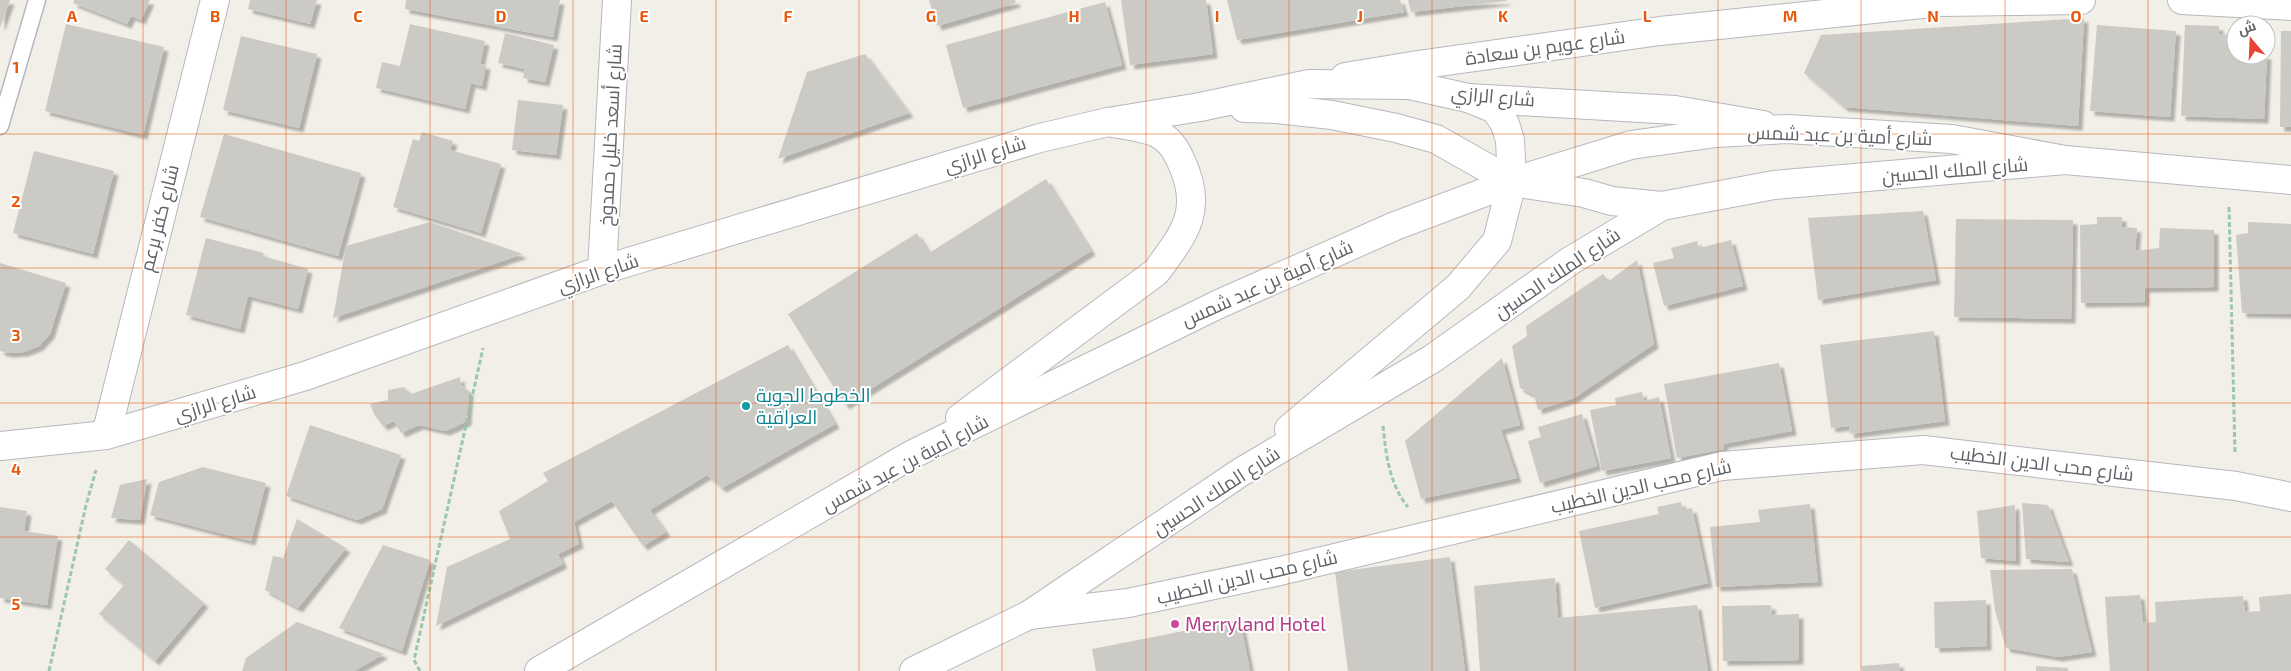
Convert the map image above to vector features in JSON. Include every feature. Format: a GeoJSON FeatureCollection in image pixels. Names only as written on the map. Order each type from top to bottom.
{"type":"FeatureCollection","features":[{"type":"Feature","properties":{"kind":"street","name":"شارع كفر برعم"},"geometry":{"type":"LineString","coordinates":[[106,436],[214,0]]}},
{"type":"Feature","properties":{"kind":"street","name":"شارع أسعد خليل حمدوخ"},"geometry":{"type":"LineString","coordinates":[[602,270],[617,0]]}},
{"type":"Feature","properties":{"kind":"street","name":"شارع عويم بن سعادة"},"geometry":{"type":"LineString","coordinates":[[1309,84],[1418,65],[1660,31],[1941,2],[2081,0]]}},
{"type":"Feature","properties":{"kind":"street"},"geometry":{"type":"LineString","coordinates":[[2182,0],[2291,6]]}},
{"type":"Feature","properties":{"kind":"street","name":"شارع الرازي"},"geometry":{"type":"LineString","coordinates":[[0,446],[106,436],[305,376],[492,311],[602,270],[1040,138],[1108,122],[1200,108],[1309,84],[1410,85],[1468,98],[1675,110],[1787,129]]}},
{"type":"Feature","properties":{"kind":"street"},"geometry":{"type":"LineString","coordinates":[[1241,472],[1326,397],[1458,287],[1497,241],[1512,182],[1510,140],[1505,124],[1495,109],[1468,98]]}},
{"type":"Feature","properties":{"kind":"street","name":"شارع الرازي"},"geometry":{"type":"LineString","coordinates":[[1200,108],[1277,109],[1332,115],[1396,128],[1436,139],[1512,182],[1584,193],[1612,201],[1662,206]]}},
{"type":"Feature","properties":{"kind":"street"},"geometry":{"type":"LineString","coordinates":[[911,455],[1156,272],[1178,242],[1192,212],[1192,191],[1186,171],[1172,144],[1156,133],[1108,122]]}},
{"type":"Feature","properties":{"kind":"street","name":"شارع أمية بن عبد شمس"},"geometry":{"type":"LineString","coordinates":[[548,667],[911,455],[1219,304],[1394,226],[1512,182],[1631,145],[1716,132],[1787,129],[1952,139],[2065,160]]}},
{"type":"Feature","properties":{"kind":"street","name":"شارع الملك الحسين"},"geometry":{"type":"LineString","coordinates":[[914,671],[1029,615],[1241,472],[1432,359],[1570,261],[1662,206],[1774,185],[2065,160],[2228,176],[2291,180]]}},
{"type":"Feature","properties":{"kind":"street","name":"شارع محب الدين الخطيب"},"geometry":{"type":"LineString","coordinates":[[1029,615],[1128,603],[1280,571],[1722,466],[1923,450],[2236,486],[2291,498]]}},
{"type":"Feature","properties":{"kind":"lane"},"geometry":{"type":"LineString","coordinates":[[0,126],[37,0]]}},
{"type":"Feature","properties":{"kind":"path"},"geometry":{"type":"LineString","coordinates":[[2228,176],[2236,486]]}},
{"type":"Feature","properties":{"kind":"path"},"geometry":{"type":"LineString","coordinates":[[420,671],[414,660],[492,311]]}},
{"type":"Feature","properties":{"kind":"path"},"geometry":{"type":"LineString","coordinates":[[1380,390],[1390,472],[1401,499],[1430,535]]}},
{"type":"Feature","properties":{"kind":"path"},"geometry":{"type":"LineString","coordinates":[[49,671],[86,505],[106,436]]}},
{"type":"Feature","properties":{"kind":"building"},"geometry":{"type":"Polygon","coordinates":[[[0,0],[10,0],[0,28],[0,0]]]}},
{"type":"Feature","properties":{"kind":"building"},"geometry":{"type":"Polygon","coordinates":[[[74,0],[150,0],[141,20],[131,16],[127,24],[73,3],[74,0]]]}},
{"type":"Feature","properties":{"kind":"building"},"geometry":{"type":"Polygon","coordinates":[[[250,0],[317,0],[310,24],[248,9],[250,0]]]}},
{"type":"Feature","properties":{"kind":"building"},"geometry":{"type":"Polygon","coordinates":[[[406,0],[560,0],[553,37],[405,9],[406,0]]]}},
{"type":"Feature","properties":{"kind":"building"},"geometry":{"type":"Polygon","coordinates":[[[929,0],[1015,0],[1016,3],[937,26],[929,0]]]}},
{"type":"Feature","properties":{"kind":"building"},"geometry":{"type":"Polygon","coordinates":[[[1121,0],[1206,0],[1213,54],[1130,65],[1121,0]]]}},
{"type":"Feature","properties":{"kind":"building"},"geometry":{"type":"Polygon","coordinates":[[[1227,0],[1400,0],[1404,12],[1237,40],[1227,0]]]}},
{"type":"Feature","properties":{"kind":"building"},"geometry":{"type":"Polygon","coordinates":[[[1408,0],[1506,0],[1507,1],[1411,12],[1408,0]]]}},
{"type":"Feature","properties":{"kind":"building"},"geometry":{"type":"Polygon","coordinates":[[[1105,2],[1122,65],[963,108],[946,45],[1105,2]]]}},
{"type":"Feature","properties":{"kind":"building"},"geometry":{"type":"Polygon","coordinates":[[[2084,18],[2078,126],[1844,107],[1804,73],[1821,35],[2084,18]]]}},
{"type":"Feature","properties":{"kind":"building"},"geometry":{"type":"Polygon","coordinates":[[[66,24],[164,47],[143,135],[45,111],[66,24]]]}},
{"type":"Feature","properties":{"kind":"building"},"geometry":{"type":"Polygon","coordinates":[[[410,24],[485,41],[480,64],[486,65],[482,86],[471,83],[465,109],[376,88],[382,62],[400,66],[410,24]]]}},
{"type":"Feature","properties":{"kind":"building"},"geometry":{"type":"Polygon","coordinates":[[[2097,25],[2176,31],[2170,117],[2090,111],[2097,25]]]}},
{"type":"Feature","properties":{"kind":"building"},"geometry":{"type":"Polygon","coordinates":[[[2185,25],[2219,26],[2219,34],[2226,34],[2226,65],[2267,65],[2264,119],[2181,116],[2185,25]]]}},
{"type":"Feature","properties":{"kind":"building"},"geometry":{"type":"Polygon","coordinates":[[[2281,31],[2291,31],[2291,127],[2280,127],[2281,31]]]}},
{"type":"Feature","properties":{"kind":"building"},"geometry":{"type":"Polygon","coordinates":[[[505,33],[554,45],[545,82],[523,78],[525,69],[498,63],[505,33]]]}},
{"type":"Feature","properties":{"kind":"building"},"geometry":{"type":"Polygon","coordinates":[[[241,36],[317,54],[299,128],[223,110],[241,36]]]}},
{"type":"Feature","properties":{"kind":"building"},"geometry":{"type":"Polygon","coordinates":[[[865,54],[909,113],[778,159],[807,72],[865,54]]]}},
{"type":"Feature","properties":{"kind":"building"},"geometry":{"type":"Polygon","coordinates":[[[518,100],[563,105],[556,155],[512,150],[518,100]]]}},
{"type":"Feature","properties":{"kind":"building"},"geometry":{"type":"Polygon","coordinates":[[[422,132],[453,141],[450,150],[501,164],[481,233],[393,207],[413,139],[419,141],[422,132]]]}},
{"type":"Feature","properties":{"kind":"building"},"geometry":{"type":"Polygon","coordinates":[[[224,134],[361,173],[338,256],[200,217],[224,134]]]}},
{"type":"Feature","properties":{"kind":"building"},"geometry":{"type":"Polygon","coordinates":[[[34,151],[114,171],[93,254],[13,233],[34,151]]]}},
{"type":"Feature","properties":{"kind":"building"},"geometry":{"type":"Polygon","coordinates":[[[1046,179],[1091,251],[845,405],[788,314],[917,233],[929,253],[1046,179]]]}},
{"type":"Feature","properties":{"kind":"building"},"geometry":{"type":"Polygon","coordinates":[[[1923,211],[1936,280],[1818,300],[1808,218],[1923,211]]]}},
{"type":"Feature","properties":{"kind":"building"},"geometry":{"type":"Polygon","coordinates":[[[2097,217],[2122,217],[2122,227],[2137,228],[2135,251],[2159,248],[2160,228],[2214,230],[2214,287],[2145,288],[2145,302],[2081,303],[2080,225],[2097,224],[2097,217]]]}},
{"type":"Feature","properties":{"kind":"building"},"geometry":{"type":"Polygon","coordinates":[[[1956,219],[2073,220],[2071,319],[1954,317],[1956,219]]]}},
{"type":"Feature","properties":{"kind":"building"},"geometry":{"type":"Polygon","coordinates":[[[430,222],[523,254],[333,318],[346,246],[430,222]]]}},
{"type":"Feature","properties":{"kind":"building"},"geometry":{"type":"Polygon","coordinates":[[[2248,222],[2291,224],[2291,314],[2242,313],[2236,235],[2248,233],[2248,222]]]}},
{"type":"Feature","properties":{"kind":"building"},"geometry":{"type":"Polygon","coordinates":[[[206,238],[264,253],[263,256],[308,269],[298,309],[248,296],[240,329],[186,315],[206,238]]]}},
{"type":"Feature","properties":{"kind":"building"},"geometry":{"type":"Polygon","coordinates":[[[1731,240],[1743,286],[1664,306],[1653,263],[1674,258],[1671,248],[1697,241],[1699,248],[1731,240]]]}},
{"type":"Feature","properties":{"kind":"building"},"geometry":{"type":"Polygon","coordinates":[[[1637,260],[1654,344],[1574,398],[1538,410],[1534,395],[1520,388],[1512,346],[1527,336],[1526,326],[1603,274],[1609,281],[1637,260]]]}},
{"type":"Feature","properties":{"kind":"building"},"geometry":{"type":"Polygon","coordinates":[[[0,263],[66,283],[50,334],[39,346],[24,352],[8,353],[0,351],[0,263]]]}},
{"type":"Feature","properties":{"kind":"building"},"geometry":{"type":"Polygon","coordinates":[[[1934,331],[1945,421],[1850,434],[1849,426],[1831,428],[1820,345],[1934,331]]]}},
{"type":"Feature","properties":{"kind":"building"},"geometry":{"type":"Polygon","coordinates":[[[788,345],[835,424],[722,488],[707,475],[650,510],[666,532],[643,546],[612,501],[574,522],[579,544],[558,554],[563,564],[436,626],[447,567],[510,539],[499,511],[548,481],[543,473],[788,345]]]}},
{"type":"Feature","properties":{"kind":"building"},"geometry":{"type":"Polygon","coordinates":[[[1502,358],[1520,425],[1501,430],[1517,478],[1421,499],[1405,441],[1502,358]]]}},
{"type":"Feature","properties":{"kind":"building"},"geometry":{"type":"Polygon","coordinates":[[[1779,363],[1792,431],[1723,444],[1724,449],[1677,458],[1664,384],[1779,363]]]}},
{"type":"Feature","properties":{"kind":"building"},"geometry":{"type":"Polygon","coordinates":[[[460,377],[461,385],[469,391],[467,421],[446,431],[419,425],[401,433],[394,421],[383,426],[374,414],[370,404],[388,400],[388,390],[404,387],[411,394],[460,377]]]}},
{"type":"Feature","properties":{"kind":"building"},"geometry":{"type":"Polygon","coordinates":[[[1642,392],[1644,401],[1659,397],[1671,458],[1602,471],[1590,410],[1616,405],[1615,398],[1642,392]]]}},
{"type":"Feature","properties":{"kind":"building"},"geometry":{"type":"Polygon","coordinates":[[[1582,414],[1597,466],[1540,483],[1528,441],[1541,437],[1538,427],[1582,414]]]}},
{"type":"Feature","properties":{"kind":"building"},"geometry":{"type":"Polygon","coordinates":[[[310,425],[401,455],[382,509],[357,520],[286,496],[310,425]]]}},
{"type":"Feature","properties":{"kind":"building"},"geometry":{"type":"Polygon","coordinates":[[[203,467],[266,483],[251,541],[150,515],[159,482],[203,467]]]}},
{"type":"Feature","properties":{"kind":"building"},"geometry":{"type":"Polygon","coordinates":[[[147,479],[140,520],[111,518],[120,485],[147,479]]]}},
{"type":"Feature","properties":{"kind":"building"},"geometry":{"type":"Polygon","coordinates":[[[1681,502],[1683,510],[1692,508],[1708,583],[1595,608],[1579,531],[1659,514],[1657,507],[1681,502]]]}},
{"type":"Feature","properties":{"kind":"building"},"geometry":{"type":"Polygon","coordinates":[[[2022,503],[2048,505],[2069,562],[2026,559],[2022,503]]]}},
{"type":"Feature","properties":{"kind":"building"},"geometry":{"type":"Polygon","coordinates":[[[1810,504],[1818,582],[1716,587],[1710,527],[1760,522],[1758,510],[1810,504]]]}},
{"type":"Feature","properties":{"kind":"building"},"geometry":{"type":"Polygon","coordinates":[[[2015,505],[2016,561],[1981,558],[1977,511],[2015,505]]]}},
{"type":"Feature","properties":{"kind":"building"},"geometry":{"type":"Polygon","coordinates":[[[0,507],[27,511],[24,531],[58,536],[47,605],[0,598],[0,507]]]}},
{"type":"Feature","properties":{"kind":"building"},"geometry":{"type":"Polygon","coordinates":[[[297,519],[346,548],[298,608],[265,590],[273,556],[283,558],[297,519]]]}},
{"type":"Feature","properties":{"kind":"building"},"geometry":{"type":"Polygon","coordinates":[[[129,540],[204,603],[155,661],[99,614],[124,585],[105,569],[129,540]]]}},
{"type":"Feature","properties":{"kind":"building"},"geometry":{"type":"Polygon","coordinates":[[[383,545],[430,560],[402,651],[339,628],[383,545]]]}},
{"type":"Feature","properties":{"kind":"building"},"geometry":{"type":"Polygon","coordinates":[[[1450,557],[1465,671],[1348,671],[1335,572],[1450,557]]]}},
{"type":"Feature","properties":{"kind":"building"},"geometry":{"type":"Polygon","coordinates":[[[2072,569],[2092,652],[2058,657],[2006,648],[1995,611],[1990,570],[2072,569]]]}},
{"type":"Feature","properties":{"kind":"building"},"geometry":{"type":"Polygon","coordinates":[[[1555,578],[1558,618],[1697,605],[1708,671],[1480,671],[1474,586],[1555,578]]]}},
{"type":"Feature","properties":{"kind":"building"},"geometry":{"type":"Polygon","coordinates":[[[2291,594],[2291,671],[2110,671],[2105,597],[2140,595],[2143,623],[2156,622],[2155,602],[2243,596],[2245,612],[2260,611],[2259,597],[2291,594]]]}},
{"type":"Feature","properties":{"kind":"building"},"geometry":{"type":"Polygon","coordinates":[[[1986,600],[1987,646],[1935,648],[1934,602],[1986,600]]]}},
{"type":"Feature","properties":{"kind":"building"},"geometry":{"type":"Polygon","coordinates":[[[1771,605],[1772,615],[1799,614],[1799,660],[1723,661],[1722,606],[1771,605]]]}},
{"type":"Feature","properties":{"kind":"building"},"geometry":{"type":"Polygon","coordinates":[[[1240,620],[1250,671],[1096,671],[1092,649],[1240,620]]]}},
{"type":"Feature","properties":{"kind":"building"},"geometry":{"type":"Polygon","coordinates":[[[297,622],[384,654],[354,671],[242,671],[246,658],[297,622]]]}},
{"type":"Feature","properties":{"kind":"building"},"geometry":{"type":"Polygon","coordinates":[[[1899,663],[1900,671],[1862,671],[1862,666],[1899,663]]]}},
{"type":"Feature","properties":{"kind":"building"},"geometry":{"type":"Polygon","coordinates":[[[2036,666],[2068,668],[2068,671],[2036,671],[2036,666]]]}},
{"type":"Feature","properties":{"kind":"place","name":"الخطوط الجوية العراقية"},"geometry":{"type":"Point","coordinates":[746,406]}},
{"type":"Feature","properties":{"kind":"place","name":"Merryland Hotel"},"geometry":{"type":"Point","coordinates":[1175,624]}}]}
